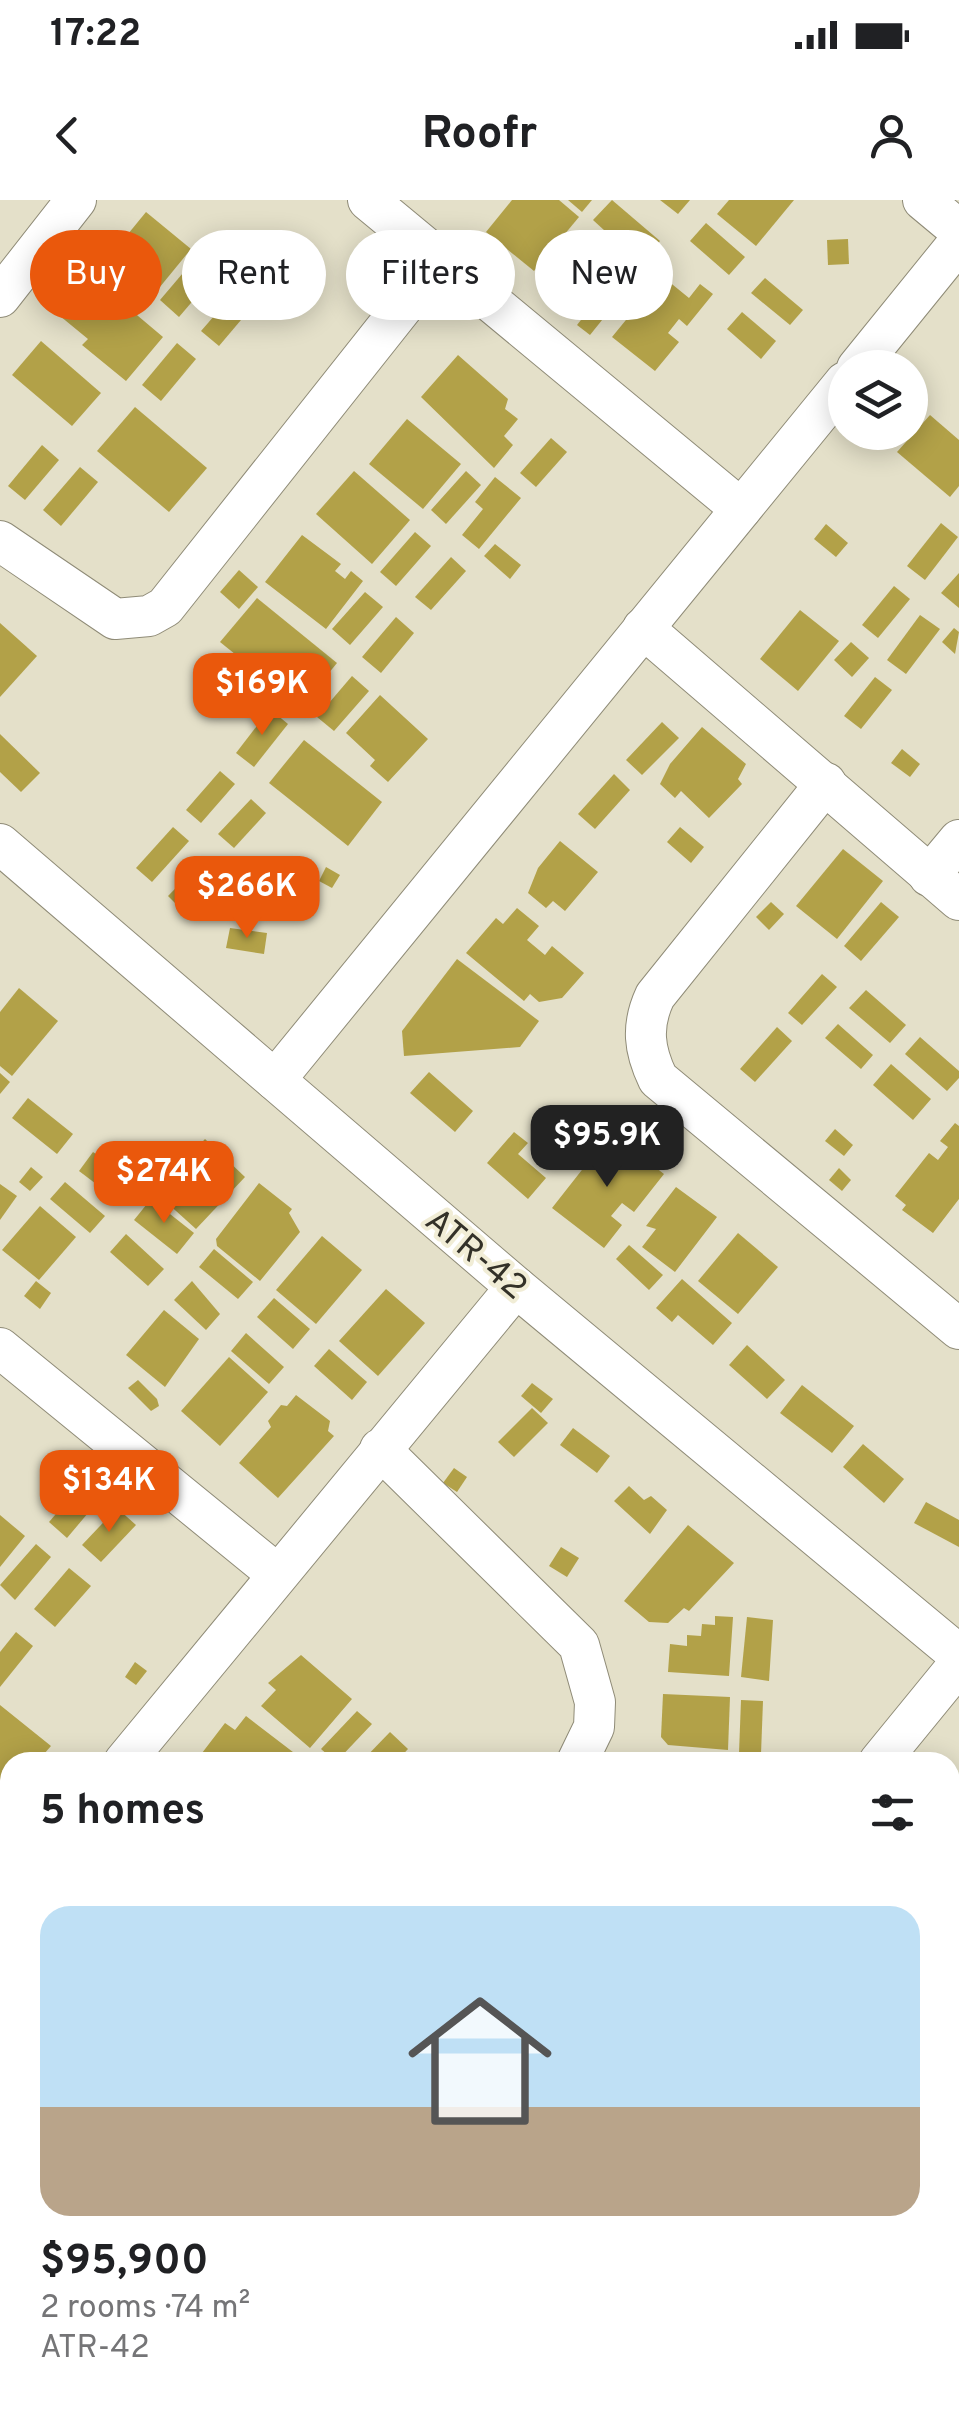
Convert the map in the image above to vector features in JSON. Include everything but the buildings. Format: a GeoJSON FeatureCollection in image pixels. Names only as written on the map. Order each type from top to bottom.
{"type":"FeatureCollection","features":[{"type":"Feature","properties":{"kind":"street"},"geometry":{"type":"LineString","coordinates":[[0,296],[76,200]]}},
{"type":"Feature","properties":{"kind":"street"},"geometry":{"type":"LineString","coordinates":[[368,200],[404,230]]}},
{"type":"Feature","properties":{"kind":"street"},"geometry":{"type":"LineString","coordinates":[[924,200],[959,230]]}},
{"type":"Feature","properties":{"kind":"street"},"geometry":{"type":"LineString","coordinates":[[871,350],[959,242]]}},
{"type":"Feature","properties":{"kind":"street"},"geometry":{"type":"LineString","coordinates":[[0,541],[114,620],[149,616],[165,607],[392,320]]}},
{"type":"Feature","properties":{"kind":"street"},"geometry":{"type":"LineString","coordinates":[[513,320],[741,509]]}},
{"type":"Feature","properties":{"kind":"street"},"geometry":{"type":"LineString","coordinates":[[275,1080],[828,403]]}},
{"type":"Feature","properties":{"kind":"street"},"geometry":{"type":"LineString","coordinates":[[643,628],[944,888],[959,840]]}},
{"type":"Feature","properties":{"kind":"street"},"geometry":{"type":"LineString","coordinates":[[826,783],[655,996],[646,1015],[648,1059],[658,1079],[959,1329]]}},
{"type":"Feature","properties":{"kind":"street","name":"ATR-42"},"geometry":{"type":"LineString","coordinates":[[0,844],[516,1287],[959,1655]]}},
{"type":"Feature","properties":{"kind":"street"},"geometry":{"type":"LineString","coordinates":[[132,1752],[516,1287]]}},
{"type":"Feature","properties":{"kind":"street"},"geometry":{"type":"LineString","coordinates":[[2,1356],[277,1574]]}},
{"type":"Feature","properties":{"kind":"street"},"geometry":{"type":"LineString","coordinates":[[380,1449],[580,1645],[596,1702],[594,1727],[582,1752]]}},
{"type":"Feature","properties":{"kind":"street"},"geometry":{"type":"LineString","coordinates":[[887,1752],[959,1664]]}}]}
